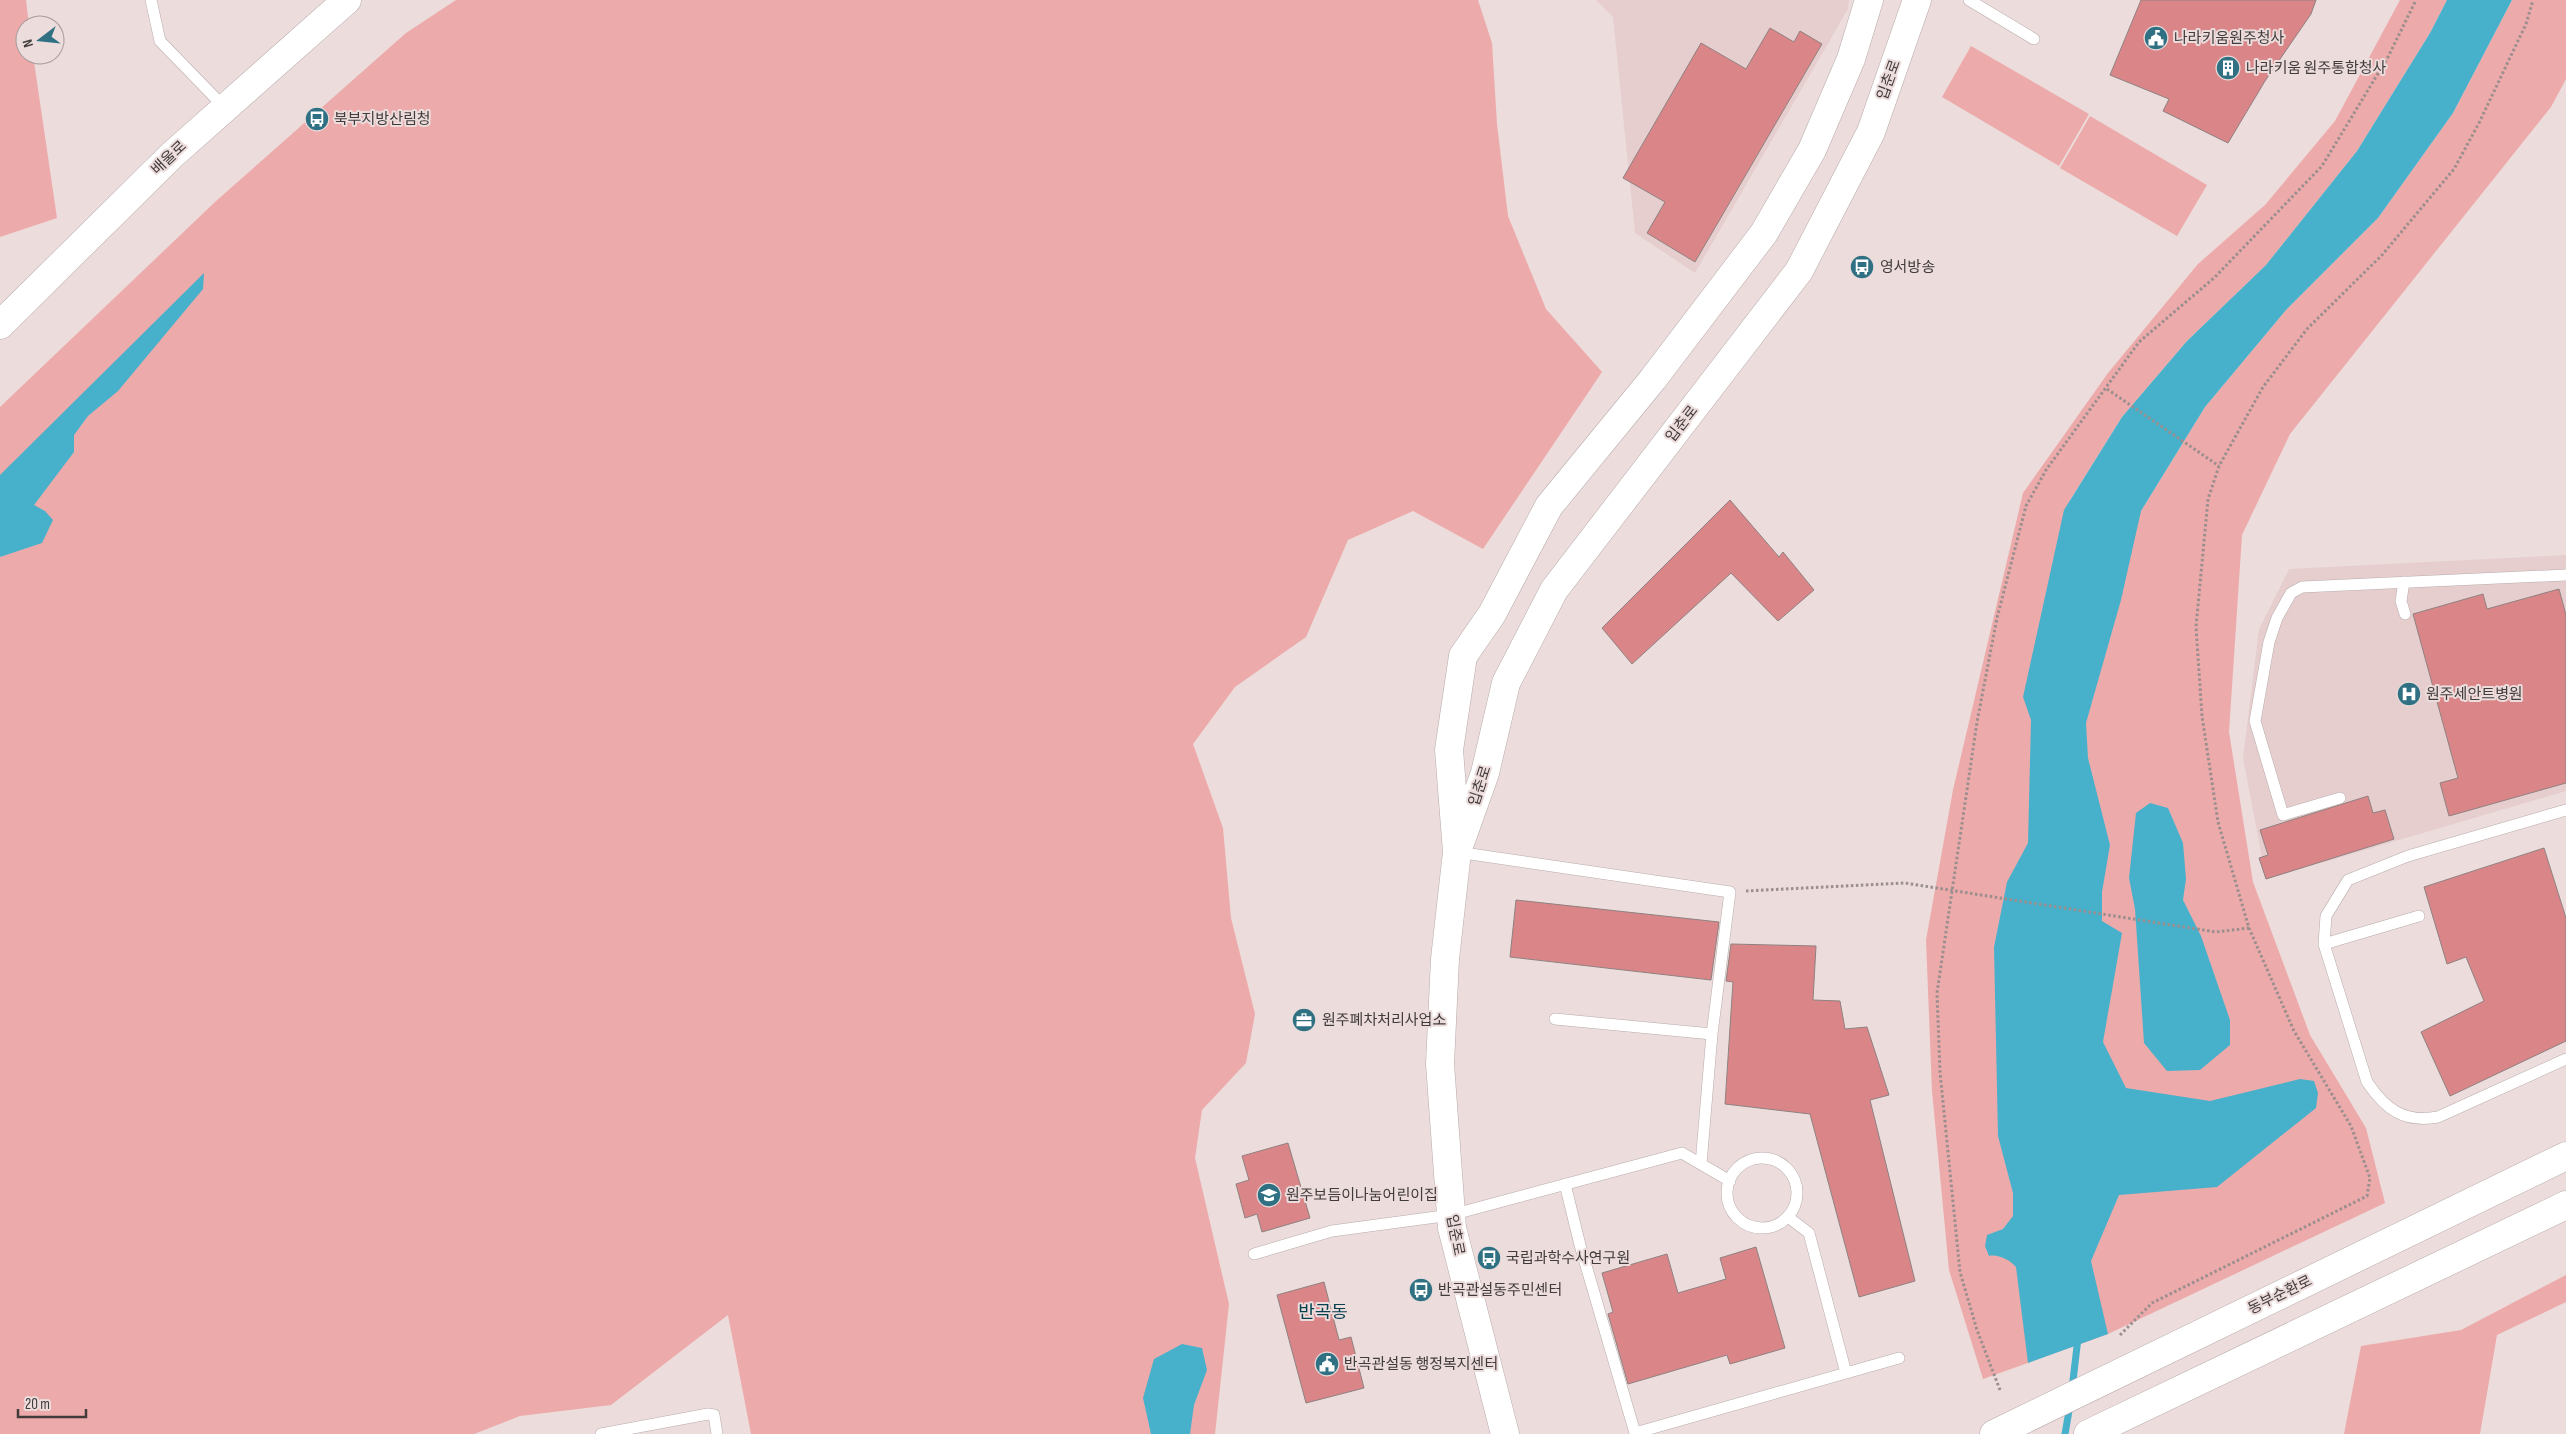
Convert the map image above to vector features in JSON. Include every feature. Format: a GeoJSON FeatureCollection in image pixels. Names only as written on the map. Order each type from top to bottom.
{"type":"FeatureCollection","features":[{"type":"Feature","properties":{"kind":"street","name":"배울로"},"geometry":{"type":"LineString","coordinates":[[0,325],[172,155],[347,0]]}},
{"type":"Feature","properties":{"kind":"street","name":"입춘로"},"geometry":{"type":"LineString","coordinates":[[1505,1434],[1452,1228],[1440,1064],[1445,960],[1457,852],[1449,750],[1463,656],[1492,614],[1549,506],[1653,379],[1764,233],[1812,150],[1851,60],[1868,0]]}},
{"type":"Feature","properties":{"kind":"street","name":"입춘로"},"geometry":{"type":"LineString","coordinates":[[1457,852],[1485,773],[1506,683],[1554,590],[1799,271],[1870,132],[1917,0]]}},
{"type":"Feature","properties":{"kind":"street","name":"동부순환로"},"geometry":{"type":"LineString","coordinates":[[1999,1431],[2566,1156]]}},
{"type":"Feature","properties":{"kind":"street"},"geometry":{"type":"LineString","coordinates":[[2088,1434],[2566,1204]]}},
{"type":"Feature","properties":{"kind":"lane"},"geometry":{"type":"LineString","coordinates":[[150,0],[160,41],[225,108]]}},
{"type":"Feature","properties":{"kind":"lane"},"geometry":{"type":"LineString","coordinates":[[1969,0],[2034,39]]}},
{"type":"Feature","properties":{"kind":"lane"},"geometry":{"type":"LineString","coordinates":[[2340,798],[2283,815],[2255,721],[2269,642],[2278,618],[2291,593],[2302,587],[2566,576]]}},
{"type":"Feature","properties":{"kind":"lane"},"geometry":{"type":"LineString","coordinates":[[2404,582],[2401,601],[2405,614]]}},
{"type":"Feature","properties":{"kind":"lane"},"geometry":{"type":"LineString","coordinates":[[2566,810],[2408,856],[2348,880],[2326,916],[2324,944],[2367,1082],[2380,1100],[2401,1116],[2424,1120],[2438,1117],[2566,1060]]}},
{"type":"Feature","properties":{"kind":"lane"},"geometry":{"type":"LineString","coordinates":[[1457,852],[1730,892],[1712,1034],[1701,1164]]}},
{"type":"Feature","properties":{"kind":"lane"},"geometry":{"type":"LineString","coordinates":[[2324,944],[2419,916]]}},
{"type":"Feature","properties":{"kind":"lane"},"geometry":{"type":"LineString","coordinates":[[1555,1019],[1712,1034]]}},
{"type":"Feature","properties":{"kind":"lane"},"geometry":{"type":"LineString","coordinates":[[1254,1254],[1332,1231],[1451,1215],[1682,1153],[1730,1181]]}},
{"type":"Feature","properties":{"kind":"lane"},"geometry":{"type":"LineString","coordinates":[[1760,1157],[1772,1158],[1792,1172],[1798,1195],[1795,1207],[1788,1217],[1779,1224],[1769,1227],[1747,1224],[1731,1208],[1728,1198],[1730,1181],[1739,1166],[1749,1160],[1760,1157]]}},
{"type":"Feature","properties":{"kind":"lane"},"geometry":{"type":"LineString","coordinates":[[1565,1184],[1580,1245],[1635,1434],[1898,1358]]}},
{"type":"Feature","properties":{"kind":"lane"},"geometry":{"type":"LineString","coordinates":[[1788,1217],[1809,1233],[1846,1373]]}},
{"type":"Feature","properties":{"kind":"lane"},"geometry":{"type":"LineString","coordinates":[[602,1434],[708,1414],[714,1415],[717,1434]]}},
{"type":"Feature","properties":{"kind":"path"},"geometry":{"type":"LineString","coordinates":[[2000,1390],[1977,1330],[1960,1272],[1941,1082],[1937,993],[1977,722],[1997,618],[2026,506],[2046,470],[2107,389],[2139,342],[2214,278],[2322,166],[2388,57],[2416,0]]}},
{"type":"Feature","properties":{"kind":"path"},"geometry":{"type":"LineString","coordinates":[[2120,1335],[2152,1302],[2367,1196],[2370,1178],[2351,1126],[2294,1031],[2249,928],[2218,822],[2202,716],[2196,627],[2208,499],[2219,466],[2263,387],[2307,329],[2382,255],[2454,169],[2526,24],[2533,0]]}},
{"type":"Feature","properties":{"kind":"path"},"geometry":{"type":"LineString","coordinates":[[2107,389],[2219,466]]}},
{"type":"Feature","properties":{"kind":"path"},"geometry":{"type":"LineString","coordinates":[[1730,892],[1905,883],[2216,932],[2249,928]]}},
{"type":"Feature","properties":{"kind":"shaded area"},"geometry":{"type":"Polygon","coordinates":[[[0,0],[26,0],[28,15],[15,15],[15,65],[34,65],[57,218],[0,237],[0,0]]]}},
{"type":"Feature","properties":{"kind":"shaded area"},"geometry":{"type":"Polygon","coordinates":[[[456,0],[1478,0],[1492,43],[1497,124],[1508,216],[1546,309],[1602,372],[1483,549],[1413,511],[1348,540],[1306,637],[1235,687],[1193,744],[1223,828],[1231,918],[1255,1014],[1246,1063],[1202,1110],[1195,1158],[1229,1304],[1215,1434],[751,1434],[728,1315],[611,1405],[520,1416],[474,1434],[0,1434],[0,407],[215,202],[406,33],[456,0]]]}},
{"type":"Feature","properties":{"kind":"shaded area"},"geometry":{"type":"Polygon","coordinates":[[[1596,0],[1849,0],[1848,9],[1695,273],[1635,233],[1613,17],[1596,0]]]}},
{"type":"Feature","properties":{"kind":"shaded area"},"geometry":{"type":"Polygon","coordinates":[[[2400,0],[2447,0],[2430,33],[2357,151],[2266,265],[2187,341],[2122,417],[2070,500],[2141,511],[2205,407],[2286,310],[2378,218],[2453,113],[2512,0],[2566,0],[2566,79],[2551,107],[2290,434],[2242,535],[2229,732],[2253,882],[2310,1035],[2366,1128],[2385,1203],[2108,1334],[1983,1379],[1949,1270],[1932,1091],[1926,940],[1953,790],[2023,493],[2108,373],[2198,264],[2265,205],[2335,121],[2400,0]]]}},
{"type":"Feature","properties":{"kind":"shaded area"},"geometry":{"type":"Polygon","coordinates":[[[1971,46],[2089,114],[2059,166],[1942,97],[1971,46]]]}},
{"type":"Feature","properties":{"kind":"shaded area"},"geometry":{"type":"Polygon","coordinates":[[[2090,116],[2207,185],[2177,236],[2060,168],[2090,116]]]}},
{"type":"Feature","properties":{"kind":"shaded area","name":"원주세안트병원"},"geometry":{"type":"Polygon","coordinates":[[[2566,555],[2566,791],[2266,879],[2243,758],[2259,629],[2289,569],[2566,555]]]}},
{"type":"Feature","properties":{"kind":"shaded area"},"geometry":{"type":"Polygon","coordinates":[[[2566,1275],[2566,1302],[2497,1335],[2480,1434],[2344,1434],[2361,1346],[2461,1330],[2566,1275]]]}},
{"type":"Feature","properties":{"kind":"water"},"geometry":{"type":"Polygon","coordinates":[[[2447,0],[2512,0],[2453,113],[2378,218],[2286,310],[2205,407],[2141,511],[2121,600],[2086,723],[2088,758],[2110,845],[2102,892],[2102,921],[2122,933],[2103,1042],[2126,1088],[2210,1101],[2300,1079],[2314,1081],[2318,1093],[2316,1108],[2217,1187],[2119,1195],[2091,1261],[2108,1334],[2028,1363],[2016,1267],[2004,1258],[1989,1256],[1985,1246],[1987,1235],[2003,1229],[2013,1216],[2013,1193],[1998,1136],[1994,947],[2007,882],[2028,843],[2031,720],[2023,697],[2064,510],[2122,417],[2187,341],[2266,265],[2357,151],[2430,33],[2447,0]]]}},
{"type":"Feature","properties":{"kind":"water"},"geometry":{"type":"Polygon","coordinates":[[[204,273],[203,289],[118,391],[88,416],[74,435],[74,452],[34,505],[45,511],[53,520],[42,543],[0,557],[0,475],[204,273]]]}},
{"type":"Feature","properties":{"kind":"water"},"geometry":{"type":"Polygon","coordinates":[[[2150,803],[2168,808],[2183,843],[2186,879],[2183,900],[2201,936],[2230,1020],[2230,1045],[2200,1070],[2167,1071],[2144,1043],[2135,909],[2129,878],[2136,813],[2150,803]]]}},
{"type":"Feature","properties":{"kind":"water"},"geometry":{"type":"Polygon","coordinates":[[[1182,1344],[1202,1348],[1207,1370],[1194,1405],[1190,1434],[1151,1434],[1143,1398],[1154,1359],[1182,1344]]]}},
{"type":"Feature","properties":{"kind":"building","name":"나라키움 원주통합청사"},"geometry":{"type":"Polygon","coordinates":[[[2141,0],[2316,0],[2311,14],[2265,81],[2228,143],[2163,111],[2169,99],[2110,75],[2141,0]]]}},
{"type":"Feature","properties":{"kind":"building"},"geometry":{"type":"Polygon","coordinates":[[[1770,28],[1794,42],[1800,31],[1822,44],[1695,262],[1647,233],[1665,202],[1623,178],[1701,43],[1746,69],[1770,28]]]}},
{"type":"Feature","properties":{"kind":"building"},"geometry":{"type":"Polygon","coordinates":[[[1730,500],[1779,557],[1783,552],[1814,590],[1778,621],[1731,573],[1632,664],[1602,628],[1730,500]]]}},
{"type":"Feature","properties":{"kind":"building"},"geometry":{"type":"Polygon","coordinates":[[[2559,589],[2566,615],[2566,783],[2449,816],[2440,783],[2458,778],[2413,614],[2483,594],[2487,609],[2559,589]]]}},
{"type":"Feature","properties":{"kind":"building"},"geometry":{"type":"Polygon","coordinates":[[[2368,796],[2373,813],[2385,810],[2394,839],[2266,879],[2259,858],[2268,855],[2260,830],[2368,796]]]}},
{"type":"Feature","properties":{"kind":"building"},"geometry":{"type":"Polygon","coordinates":[[[2544,848],[2566,918],[2566,1041],[2450,1096],[2421,1032],[2484,1001],[2466,957],[2447,964],[2424,887],[2544,848]]]}},
{"type":"Feature","properties":{"kind":"building"},"geometry":{"type":"Polygon","coordinates":[[[1516,900],[1719,922],[1711,980],[1510,957],[1516,900]]]}},
{"type":"Feature","properties":{"kind":"building"},"geometry":{"type":"Polygon","coordinates":[[[1731,944],[1816,946],[1813,1000],[1840,1001],[1845,1029],[1867,1027],[1889,1095],[1870,1100],[1915,1281],[1859,1297],[1810,1114],[1725,1104],[1733,982],[1726,981],[1731,944]]]}},
{"type":"Feature","properties":{"kind":"building"},"geometry":{"type":"Polygon","coordinates":[[[1288,1143],[1310,1218],[1262,1232],[1257,1214],[1245,1218],[1236,1184],[1249,1180],[1242,1156],[1288,1143]]]}},
{"type":"Feature","properties":{"kind":"building"},"geometry":{"type":"Polygon","coordinates":[[[1756,1247],[1785,1348],[1730,1364],[1727,1355],[1628,1384],[1608,1314],[1613,1312],[1602,1273],[1667,1254],[1678,1293],[1726,1279],[1720,1258],[1756,1247]]]}},
{"type":"Feature","properties":{"kind":"building","name":"반곡관설동 행정복지센터"},"geometry":{"type":"Polygon","coordinates":[[[1324,1282],[1339,1340],[1351,1337],[1364,1388],[1306,1403],[1277,1295],[1324,1282]]]}},
{"type":"Feature","properties":{"kind":"waterway"},"geometry":{"type":"LineString","coordinates":[[2072,1389],[2078,1338]]}},
{"type":"Feature","properties":{"kind":"waterway"},"geometry":{"type":"LineString","coordinates":[[2065,1434],[2070,1405]]}},
{"type":"Feature","properties":{"kind":"place","name":"나라키움원주청사"},"geometry":{"type":"Point","coordinates":[2156,38]}},
{"type":"Feature","properties":{"kind":"place","name":"나라키움 원주통합청사"},"geometry":{"type":"Point","coordinates":[2228,68]}},
{"type":"Feature","properties":{"kind":"place","name":"북부지방산림청"},"geometry":{"type":"Point","coordinates":[317,119]}},
{"type":"Feature","properties":{"kind":"place","name":"영서방송"},"geometry":{"type":"Point","coordinates":[1862,267]}},
{"type":"Feature","properties":{"kind":"place","name":"원주세안트병원"},"geometry":{"type":"Point","coordinates":[2409,694]}},
{"type":"Feature","properties":{"kind":"place","name":"원주폐차처리사업소"},"geometry":{"type":"Point","coordinates":[1304,1020]}},
{"type":"Feature","properties":{"kind":"place","name":"원주보듬이나눔어린이집"},"geometry":{"type":"Point","coordinates":[1269,1195]}},
{"type":"Feature","properties":{"kind":"place","name":"국립과학수사연구원"},"geometry":{"type":"Point","coordinates":[1489,1258]}},
{"type":"Feature","properties":{"kind":"place","name":"반곡관설동주민센터"},"geometry":{"type":"Point","coordinates":[1421,1290]}},
{"type":"Feature","properties":{"kind":"place","name":"반곡관설동 행정복지센터"},"geometry":{"type":"Point","coordinates":[1327,1364]}},
{"type":"Feature","properties":{"kind":"district","name":"반곡동"},"geometry":{"type":"Point","coordinates":[1323,1312]}}]}
